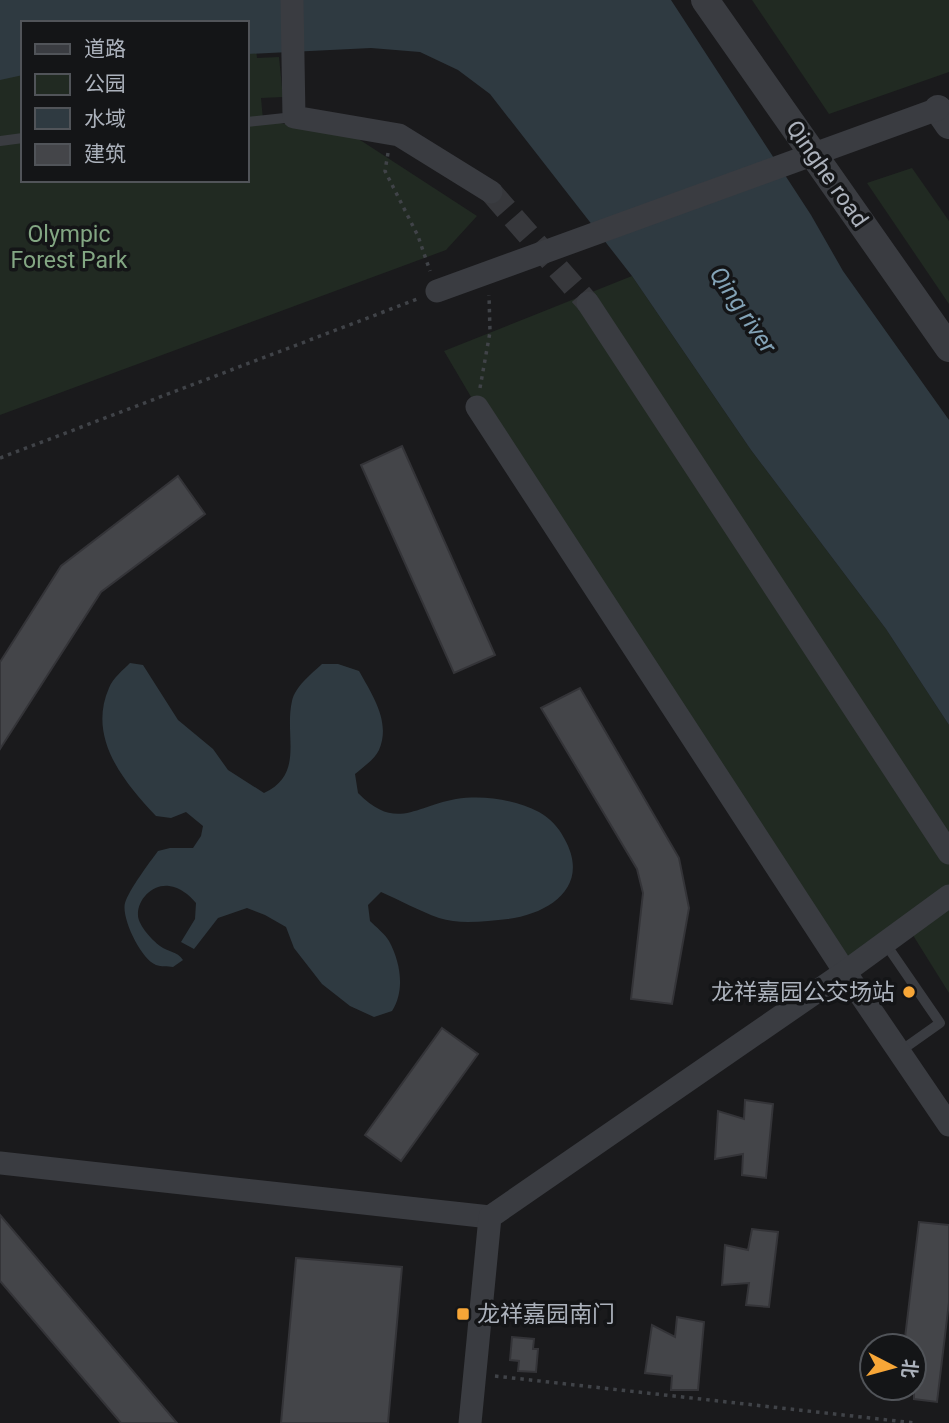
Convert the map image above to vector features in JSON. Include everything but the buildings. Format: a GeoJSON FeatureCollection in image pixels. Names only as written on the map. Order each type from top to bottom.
{"type":"FeatureCollection","features":[{"type":"Feature","properties":{"kind":"street"},"geometry":{"type":"LineString","coordinates":[[292,0],[295,117],[399,135],[491,192]]}},
{"type":"Feature","properties":{"kind":"street","name":"Qinghe road"},"geometry":{"type":"LineString","coordinates":[[705,0],[949,348]]}},
{"type":"Feature","properties":{"kind":"street"},"geometry":{"type":"LineString","coordinates":[[437,291],[945,113]]}},
{"type":"Feature","properties":{"kind":"street"},"geometry":{"type":"LineString","coordinates":[[588,303],[949,853]]}},
{"type":"Feature","properties":{"kind":"street"},"geometry":{"type":"LineString","coordinates":[[477,407],[845,972],[949,1125]]}},
{"type":"Feature","properties":{"kind":"street"},"geometry":{"type":"LineString","coordinates":[[0,1163],[491,1217],[845,972],[949,896]]}},
{"type":"Feature","properties":{"kind":"street"},"geometry":{"type":"LineString","coordinates":[[470,1423],[491,1217]]}},
{"type":"Feature","properties":{"kind":"lane"},"geometry":{"type":"LineString","coordinates":[[248,122],[295,117]]}},
{"type":"Feature","properties":{"kind":"lane"},"geometry":{"type":"LineString","coordinates":[[0,141],[21,138]]}},
{"type":"Feature","properties":{"kind":"lane"},"geometry":{"type":"LineString","coordinates":[[885,943],[940,1023],[900,1052]]}},
{"type":"Feature","properties":{"kind":"path"},"geometry":{"type":"LineString","coordinates":[[0,458],[437,291],[418,236],[385,171],[391,134]]}},
{"type":"Feature","properties":{"kind":"path"},"geometry":{"type":"LineString","coordinates":[[477,407],[490,332],[488,273]]}},
{"type":"Feature","properties":{"kind":"path"},"geometry":{"type":"LineString","coordinates":[[475,1374],[915,1423]]}},
{"type":"Feature","properties":{"kind":"green space","name":"Olympic Forest Park"},"geometry":{"type":"Polygon","coordinates":[[[0,0],[251,0],[257,58],[279,57],[283,97],[261,98],[263,120],[354,136],[477,216],[446,250],[0,415],[0,0]]]}},
{"type":"Feature","properties":{"kind":"green space"},"geometry":{"type":"Polygon","coordinates":[[[752,0],[949,0],[949,72],[829,114],[752,0]]]}},
{"type":"Feature","properties":{"kind":"green space"},"geometry":{"type":"Polygon","coordinates":[[[912,168],[949,221],[949,304],[867,183],[912,168]]]}},
{"type":"Feature","properties":{"kind":"green space"},"geometry":{"type":"Polygon","coordinates":[[[632,276],[751,450],[886,629],[949,725],[949,993],[906,924],[845,972],[477,407],[444,351],[632,276]]]}},
{"type":"Feature","properties":{"kind":"water","name":"Qing river"},"geometry":{"type":"Polygon","coordinates":[[[0,0],[671,0],[811,215],[843,271],[949,420],[949,725],[886,629],[751,450],[632,276],[490,94],[458,70],[420,52],[371,48],[248,54],[248,21],[21,21],[21,75],[0,80],[0,0]]]}},
{"type":"Feature","properties":{"kind":"water"},"geometry":{"type":"Polygon","coordinates":[[[130,663],[143,665],[178,720],[213,749],[228,770],[264,793],[277,785],[285,776],[289,765],[290,714],[292,701],[300,686],[322,664],[338,664],[359,671],[379,709],[383,729],[379,750],[355,774],[358,793],[383,811],[394,814],[466,798],[498,799],[539,812],[557,827],[564,838],[571,855],[573,870],[570,883],[563,894],[539,910],[508,919],[473,922],[439,918],[381,892],[368,905],[370,921],[389,941],[399,968],[400,986],[392,1011],[374,1017],[350,1006],[322,984],[294,948],[286,927],[247,908],[218,918],[194,949],[181,942],[195,919],[196,903],[184,892],[173,887],[163,886],[152,890],[143,899],[138,910],[139,920],[150,937],[183,960],[173,967],[156,965],[144,955],[133,937],[126,918],[125,903],[158,851],[193,848],[201,836],[203,826],[186,812],[171,818],[156,816],[132,789],[112,758],[106,742],[103,706],[111,684],[130,663]]]}},
{"type":"Feature","properties":{"kind":"tunnel"},"geometry":{"type":"LineString","coordinates":[[491,192],[588,303]]}},
{"type":"Feature","properties":{"kind":"place","name":"龙祥嘉园公交场站"},"geometry":{"type":"Point","coordinates":[909,992]}},
{"type":"Feature","properties":{"kind":"place","name":"龙祥嘉园南门"},"geometry":{"type":"Point","coordinates":[463,1314]}}]}
